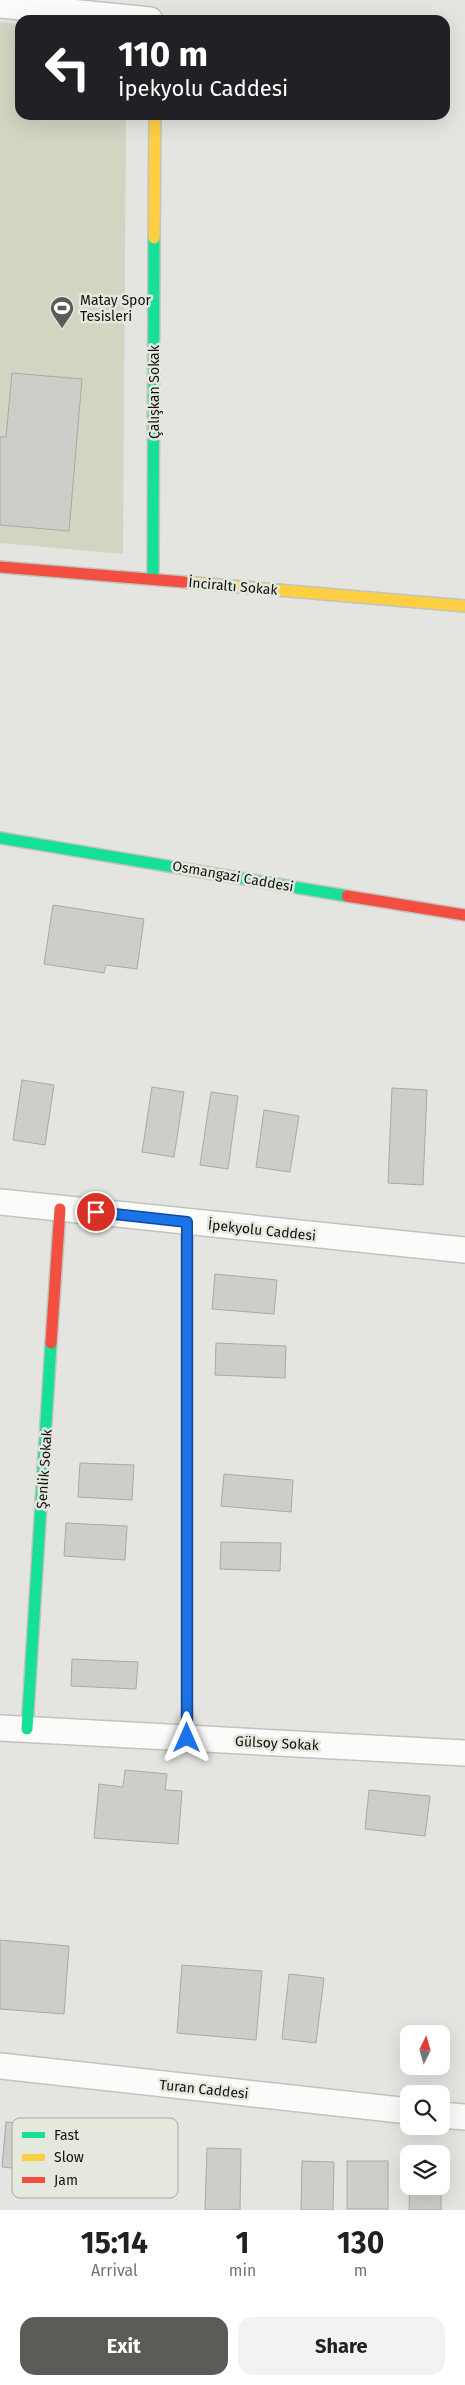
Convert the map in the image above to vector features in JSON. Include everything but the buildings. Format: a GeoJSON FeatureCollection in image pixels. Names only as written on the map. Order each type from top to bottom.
{"type":"FeatureCollection","features":[{"type":"Feature","properties":{"kind":"street"},"geometry":{"type":"LineString","coordinates":[[0,5],[100,15]]}},
{"type":"Feature","properties":{"kind":"street","name":"Çalışkan Sokak"},"geometry":{"type":"LineString","coordinates":[[153,579],[155,120]]}},
{"type":"Feature","properties":{"kind":"street","name":"İnciraltı Sokak"},"geometry":{"type":"LineString","coordinates":[[0,567],[465,606]]}},
{"type":"Feature","properties":{"kind":"street","name":"Osmangazi Caddesi"},"geometry":{"type":"LineString","coordinates":[[0,838],[465,916]]}},
{"type":"Feature","properties":{"kind":"street","name":"İpekyolu Caddesi"},"geometry":{"type":"LineString","coordinates":[[0,1202],[465,1250]]}},
{"type":"Feature","properties":{"kind":"street","name":"Şenlik Sokak"},"geometry":{"type":"LineString","coordinates":[[27,1729],[60,1209]]}},
{"type":"Feature","properties":{"kind":"street"},"geometry":{"type":"LineString","coordinates":[[187,1222],[187,1738]]}},
{"type":"Feature","properties":{"kind":"street","name":"Gülsoy Sokak"},"geometry":{"type":"LineString","coordinates":[[0,1728],[465,1753]]}},
{"type":"Feature","properties":{"kind":"street","name":"Turan Caddesi"},"geometry":{"type":"LineString","coordinates":[[0,2066],[400,2110]]}},
{"type":"Feature","properties":{"kind":"street"},"geometry":{"type":"LineString","coordinates":[[450,2116],[465,2118]]}},
{"type":"Feature","properties":{"kind":"green space","name":"Matay Spor Tesisleri"},"geometry":{"type":"Polygon","coordinates":[[[0,22],[15,24],[15,120],[126,120],[123,554],[0,543],[0,22]]]}},
{"type":"Feature","properties":{"kind":"traffic: fast"},"geometry":{"type":"LineString","coordinates":[[153,579],[154,238]]}},
{"type":"Feature","properties":{"kind":"traffic: fast"},"geometry":{"type":"LineString","coordinates":[[0,838],[347,896]]}},
{"type":"Feature","properties":{"kind":"traffic: fast"},"geometry":{"type":"LineString","coordinates":[[27,1729],[51,1343]]}},
{"type":"Feature","properties":{"kind":"traffic: slow"},"geometry":{"type":"LineString","coordinates":[[154,238],[155,120]]}},
{"type":"Feature","properties":{"kind":"traffic: slow"},"geometry":{"type":"LineString","coordinates":[[184,582],[465,606]]}},
{"type":"Feature","properties":{"kind":"traffic: slow"},"geometry":{"type":"LineString","coordinates":[[187,1556],[187,1738]]}},
{"type":"Feature","properties":{"kind":"traffic: jam"},"geometry":{"type":"LineString","coordinates":[[0,567],[184,582]]}},
{"type":"Feature","properties":{"kind":"traffic: jam"},"geometry":{"type":"LineString","coordinates":[[347,896],[465,915]]}},
{"type":"Feature","properties":{"kind":"traffic: jam"},"geometry":{"type":"LineString","coordinates":[[51,1343],[60,1209]]}},
{"type":"Feature","properties":{"kind":"traffic: jam"},"geometry":{"type":"LineString","coordinates":[[187,1222],[187,1556]]}},
{"type":"Feature","properties":{"kind":"place","name":"Matay Spor Tesisleri"},"geometry":{"type":"Point","coordinates":[62,329]}},
{"type":"Feature","properties":{"kind":"route"},"geometry":{"type":"LineString","coordinates":[[96,1212],[187,1222],[187,1738]]}}]}
